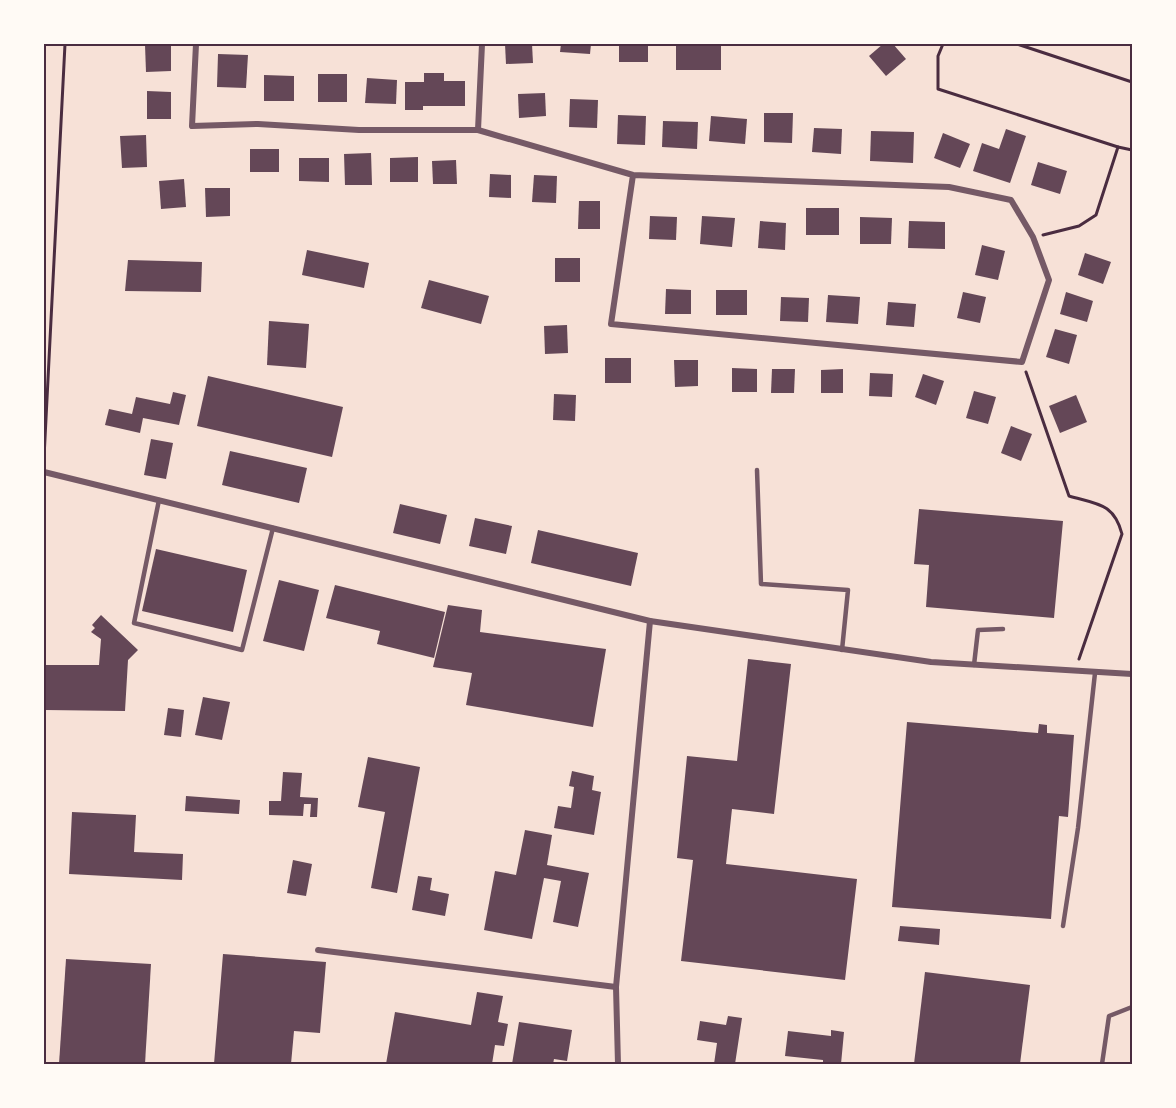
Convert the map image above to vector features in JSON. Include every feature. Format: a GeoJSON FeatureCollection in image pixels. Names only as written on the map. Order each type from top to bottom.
{"type":"FeatureCollection","features":[{"type":"Feature","properties":{"kind":"street"},"geometry":{"type":"LineString","coordinates":[[196,44],[192,126],[258,124],[358,130],[478,130],[633,175],[949,188],[1011,200],[1033,237],[1049,280],[1022,362],[611,324],[633,175]]}},
{"type":"Feature","properties":{"kind":"street"},"geometry":{"type":"LineString","coordinates":[[478,130],[482,44]]}},
{"type":"Feature","properties":{"kind":"street"},"geometry":{"type":"LineString","coordinates":[[44,472],[650,621],[842,650],[974,665],[1132,674]]}},
{"type":"Feature","properties":{"kind":"street"},"geometry":{"type":"LineString","coordinates":[[618,1065],[616,987],[650,621]]}},
{"type":"Feature","properties":{"kind":"street"},"geometry":{"type":"LineString","coordinates":[[318,950],[616,987]]}},
{"type":"Feature","properties":{"kind":"lane"},"geometry":{"type":"LineString","coordinates":[[757,470],[761,584],[848,590],[842,650]]}},
{"type":"Feature","properties":{"kind":"lane"},"geometry":{"type":"LineString","coordinates":[[159,500],[134,622],[242,650],[273,528]]}},
{"type":"Feature","properties":{"kind":"lane"},"geometry":{"type":"LineString","coordinates":[[974,665],[978,630],[1003,629]]}},
{"type":"Feature","properties":{"kind":"lane"},"geometry":{"type":"LineString","coordinates":[[1063,927],[1078,828],[1095,673]]}},
{"type":"Feature","properties":{"kind":"lane"},"geometry":{"type":"LineString","coordinates":[[1102,1065],[1109,1016],[1132,1007]]}},
{"type":"Feature","properties":{"kind":"path"},"geometry":{"type":"LineString","coordinates":[[44,458],[65,44]]}},
{"type":"Feature","properties":{"kind":"path"},"geometry":{"type":"LineString","coordinates":[[943,44],[938,56],[938,89],[1132,150]]}},
{"type":"Feature","properties":{"kind":"path"},"geometry":{"type":"LineString","coordinates":[[1017,44],[1132,82]]}},
{"type":"Feature","properties":{"kind":"path"},"geometry":{"type":"LineString","coordinates":[[1033,237],[1079,226],[1096,215],[1118,147]]}},
{"type":"Feature","properties":{"kind":"path"},"geometry":{"type":"LineString","coordinates":[[1022,362],[1069,496],[1106,507],[1118,517],[1122,534],[1074,672]]}},
{"type":"Feature","properties":{"kind":"building"},"geometry":{"type":"Polygon","coordinates":[[[171,44],[171,71],[146,72],[145,45],[171,44]]]}},
{"type":"Feature","properties":{"kind":"building"},"geometry":{"type":"Polygon","coordinates":[[[505,44],[532,44],[533,63],[506,64],[505,44]]]}},
{"type":"Feature","properties":{"kind":"building"},"geometry":{"type":"Polygon","coordinates":[[[561,44],[591,44],[590,54],[560,52],[561,44]]]}},
{"type":"Feature","properties":{"kind":"building"},"geometry":{"type":"Polygon","coordinates":[[[619,44],[648,44],[648,62],[619,62],[619,44]]]}},
{"type":"Feature","properties":{"kind":"building"},"geometry":{"type":"Polygon","coordinates":[[[676,44],[721,44],[721,70],[676,70],[676,44]]]}},
{"type":"Feature","properties":{"kind":"building"},"geometry":{"type":"Polygon","coordinates":[[[883,44],[893,44],[906,59],[886,76],[869,56],[883,44]]]}},
{"type":"Feature","properties":{"kind":"building"},"geometry":{"type":"Polygon","coordinates":[[[218,54],[248,55],[246,88],[217,87],[218,54]]]}},
{"type":"Feature","properties":{"kind":"building"},"geometry":{"type":"Polygon","coordinates":[[[424,73],[444,73],[444,81],[465,81],[465,106],[423,106],[423,110],[405,110],[405,82],[424,82],[424,73]]]}},
{"type":"Feature","properties":{"kind":"building"},"geometry":{"type":"Polygon","coordinates":[[[318,74],[347,74],[347,102],[318,102],[318,74]]]}},
{"type":"Feature","properties":{"kind":"building"},"geometry":{"type":"Polygon","coordinates":[[[264,75],[294,76],[294,101],[264,101],[264,75]]]}},
{"type":"Feature","properties":{"kind":"building"},"geometry":{"type":"Polygon","coordinates":[[[367,78],[397,80],[396,104],[365,103],[367,78]]]}},
{"type":"Feature","properties":{"kind":"building"},"geometry":{"type":"Polygon","coordinates":[[[147,91],[171,92],[171,119],[147,119],[147,91]]]}},
{"type":"Feature","properties":{"kind":"building"},"geometry":{"type":"Polygon","coordinates":[[[545,93],[546,116],[519,118],[518,94],[545,93]]]}},
{"type":"Feature","properties":{"kind":"building"},"geometry":{"type":"Polygon","coordinates":[[[570,99],[598,100],[597,128],[569,127],[570,99]]]}},
{"type":"Feature","properties":{"kind":"building"},"geometry":{"type":"Polygon","coordinates":[[[764,113],[793,113],[792,143],[764,142],[764,113]]]}},
{"type":"Feature","properties":{"kind":"building"},"geometry":{"type":"Polygon","coordinates":[[[618,115],[646,116],[645,145],[617,144],[618,115]]]}},
{"type":"Feature","properties":{"kind":"building"},"geometry":{"type":"Polygon","coordinates":[[[711,116],[747,119],[745,144],[709,141],[711,116]]]}},
{"type":"Feature","properties":{"kind":"building"},"geometry":{"type":"Polygon","coordinates":[[[663,121],[698,122],[697,149],[662,147],[663,121]]]}},
{"type":"Feature","properties":{"kind":"building"},"geometry":{"type":"Polygon","coordinates":[[[814,128],[842,129],[841,154],[812,152],[814,128]]]}},
{"type":"Feature","properties":{"kind":"building"},"geometry":{"type":"Polygon","coordinates":[[[1006,129],[1026,136],[1010,183],[973,171],[982,143],[999,149],[1006,129]]]}},
{"type":"Feature","properties":{"kind":"building"},"geometry":{"type":"Polygon","coordinates":[[[871,131],[914,132],[913,163],[870,161],[871,131]]]}},
{"type":"Feature","properties":{"kind":"building"},"geometry":{"type":"Polygon","coordinates":[[[943,133],[970,144],[960,168],[934,158],[943,133]]]}},
{"type":"Feature","properties":{"kind":"building"},"geometry":{"type":"Polygon","coordinates":[[[146,135],[147,167],[122,168],[120,136],[146,135]]]}},
{"type":"Feature","properties":{"kind":"building"},"geometry":{"type":"Polygon","coordinates":[[[250,149],[279,149],[279,172],[250,172],[250,149]]]}},
{"type":"Feature","properties":{"kind":"building"},"geometry":{"type":"Polygon","coordinates":[[[371,153],[372,185],[345,185],[344,154],[371,153]]]}},
{"type":"Feature","properties":{"kind":"building"},"geometry":{"type":"Polygon","coordinates":[[[418,157],[418,182],[390,182],[390,158],[418,157]]]}},
{"type":"Feature","properties":{"kind":"building"},"geometry":{"type":"Polygon","coordinates":[[[299,158],[329,158],[329,182],[299,181],[299,158]]]}},
{"type":"Feature","properties":{"kind":"building"},"geometry":{"type":"Polygon","coordinates":[[[456,160],[457,184],[433,184],[432,161],[456,160]]]}},
{"type":"Feature","properties":{"kind":"building"},"geometry":{"type":"Polygon","coordinates":[[[1038,162],[1067,171],[1060,194],[1031,185],[1038,162]]]}},
{"type":"Feature","properties":{"kind":"building"},"geometry":{"type":"Polygon","coordinates":[[[490,174],[511,175],[511,198],[489,197],[490,174]]]}},
{"type":"Feature","properties":{"kind":"building"},"geometry":{"type":"Polygon","coordinates":[[[534,175],[557,176],[556,203],[532,202],[534,175]]]}},
{"type":"Feature","properties":{"kind":"building"},"geometry":{"type":"Polygon","coordinates":[[[184,179],[186,207],[161,209],[159,181],[184,179]]]}},
{"type":"Feature","properties":{"kind":"building"},"geometry":{"type":"Polygon","coordinates":[[[205,188],[230,188],[230,216],[206,217],[205,188]]]}},
{"type":"Feature","properties":{"kind":"building"},"geometry":{"type":"Polygon","coordinates":[[[579,201],[600,201],[600,229],[578,229],[579,201]]]}},
{"type":"Feature","properties":{"kind":"building"},"geometry":{"type":"Polygon","coordinates":[[[806,208],[839,208],[839,235],[806,235],[806,208]]]}},
{"type":"Feature","properties":{"kind":"building"},"geometry":{"type":"Polygon","coordinates":[[[650,216],[677,217],[676,240],[649,239],[650,216]]]}},
{"type":"Feature","properties":{"kind":"building"},"geometry":{"type":"Polygon","coordinates":[[[702,216],[735,218],[732,247],[700,244],[702,216]]]}},
{"type":"Feature","properties":{"kind":"building"},"geometry":{"type":"Polygon","coordinates":[[[860,217],[892,218],[891,244],[860,244],[860,217]]]}},
{"type":"Feature","properties":{"kind":"building"},"geometry":{"type":"Polygon","coordinates":[[[760,221],[786,223],[785,250],[758,248],[760,221]]]}},
{"type":"Feature","properties":{"kind":"building"},"geometry":{"type":"Polygon","coordinates":[[[909,221],[945,222],[945,249],[908,248],[909,221]]]}},
{"type":"Feature","properties":{"kind":"building"},"geometry":{"type":"Polygon","coordinates":[[[982,245],[1005,251],[998,280],[975,275],[982,245]]]}},
{"type":"Feature","properties":{"kind":"building"},"geometry":{"type":"Polygon","coordinates":[[[307,250],[369,263],[364,288],[302,275],[307,250]]]}},
{"type":"Feature","properties":{"kind":"building"},"geometry":{"type":"Polygon","coordinates":[[[1085,253],[1111,262],[1103,284],[1078,275],[1085,253]]]}},
{"type":"Feature","properties":{"kind":"building"},"geometry":{"type":"Polygon","coordinates":[[[555,258],[580,258],[580,282],[555,282],[555,258]]]}},
{"type":"Feature","properties":{"kind":"building"},"geometry":{"type":"Polygon","coordinates":[[[128,260],[202,262],[201,292],[125,291],[128,260]]]}},
{"type":"Feature","properties":{"kind":"building"},"geometry":{"type":"Polygon","coordinates":[[[429,280],[489,296],[481,324],[421,308],[429,280]]]}},
{"type":"Feature","properties":{"kind":"building"},"geometry":{"type":"Polygon","coordinates":[[[666,289],[691,290],[691,314],[665,314],[666,289]]]}},
{"type":"Feature","properties":{"kind":"building"},"geometry":{"type":"Polygon","coordinates":[[[716,290],[747,290],[747,315],[716,315],[716,290]]]}},
{"type":"Feature","properties":{"kind":"building"},"geometry":{"type":"Polygon","coordinates":[[[963,292],[986,297],[980,323],[957,318],[963,292]]]}},
{"type":"Feature","properties":{"kind":"building"},"geometry":{"type":"Polygon","coordinates":[[[1066,292],[1093,301],[1087,322],[1060,314],[1066,292]]]}},
{"type":"Feature","properties":{"kind":"building"},"geometry":{"type":"Polygon","coordinates":[[[828,295],[860,297],[858,324],[826,322],[828,295]]]}},
{"type":"Feature","properties":{"kind":"building"},"geometry":{"type":"Polygon","coordinates":[[[781,297],[809,298],[808,322],[780,321],[781,297]]]}},
{"type":"Feature","properties":{"kind":"building"},"geometry":{"type":"Polygon","coordinates":[[[888,302],[916,304],[914,327],[886,325],[888,302]]]}},
{"type":"Feature","properties":{"kind":"building"},"geometry":{"type":"Polygon","coordinates":[[[269,321],[309,324],[306,368],[267,365],[269,321]]]}},
{"type":"Feature","properties":{"kind":"building"},"geometry":{"type":"Polygon","coordinates":[[[567,325],[568,353],[545,354],[544,326],[567,325]]]}},
{"type":"Feature","properties":{"kind":"building"},"geometry":{"type":"Polygon","coordinates":[[[1055,329],[1077,335],[1069,364],[1046,357],[1055,329]]]}},
{"type":"Feature","properties":{"kind":"building"},"geometry":{"type":"Polygon","coordinates":[[[605,358],[631,358],[631,383],[605,383],[605,358]]]}},
{"type":"Feature","properties":{"kind":"building"},"geometry":{"type":"Polygon","coordinates":[[[674,360],[698,360],[698,386],[675,387],[674,360]]]}},
{"type":"Feature","properties":{"kind":"building"},"geometry":{"type":"Polygon","coordinates":[[[732,368],[757,369],[757,392],[732,392],[732,368]]]}},
{"type":"Feature","properties":{"kind":"building"},"geometry":{"type":"Polygon","coordinates":[[[772,369],[795,369],[794,393],[771,393],[772,369]]]}},
{"type":"Feature","properties":{"kind":"building"},"geometry":{"type":"Polygon","coordinates":[[[843,369],[843,393],[821,393],[821,370],[843,369]]]}},
{"type":"Feature","properties":{"kind":"building"},"geometry":{"type":"Polygon","coordinates":[[[870,373],[893,374],[892,397],[869,396],[870,373]]]}},
{"type":"Feature","properties":{"kind":"building"},"geometry":{"type":"Polygon","coordinates":[[[923,374],[944,381],[936,405],[915,397],[923,374]]]}},
{"type":"Feature","properties":{"kind":"building"},"geometry":{"type":"Polygon","coordinates":[[[208,376],[343,407],[332,457],[197,426],[208,376]]]}},
{"type":"Feature","properties":{"kind":"building"},"geometry":{"type":"Polygon","coordinates":[[[974,391],[996,397],[988,424],[966,418],[974,391]]]}},
{"type":"Feature","properties":{"kind":"building"},"geometry":{"type":"Polygon","coordinates":[[[173,392],[186,395],[179,425],[143,418],[140,433],[105,425],[109,409],[132,414],[136,397],[170,404],[173,392]]]}},
{"type":"Feature","properties":{"kind":"building"},"geometry":{"type":"Polygon","coordinates":[[[554,394],[576,395],[575,421],[553,420],[554,394]]]}},
{"type":"Feature","properties":{"kind":"building"},"geometry":{"type":"Polygon","coordinates":[[[1076,395],[1087,422],[1060,433],[1049,406],[1076,395]]]}},
{"type":"Feature","properties":{"kind":"building"},"geometry":{"type":"Polygon","coordinates":[[[1011,426],[1032,434],[1021,461],[1001,453],[1011,426]]]}},
{"type":"Feature","properties":{"kind":"building"},"geometry":{"type":"Polygon","coordinates":[[[151,439],[173,443],[166,479],[144,475],[151,439]]]}},
{"type":"Feature","properties":{"kind":"building"},"geometry":{"type":"Polygon","coordinates":[[[230,451],[307,468],[299,503],[222,485],[230,451]]]}},
{"type":"Feature","properties":{"kind":"building"},"geometry":{"type":"Polygon","coordinates":[[[400,504],[447,515],[440,544],[393,533],[400,504]]]}},
{"type":"Feature","properties":{"kind":"building"},"geometry":{"type":"Polygon","coordinates":[[[919,509],[1063,521],[1054,618],[926,607],[929,565],[914,564],[919,509]]]}},
{"type":"Feature","properties":{"kind":"building"},"geometry":{"type":"Polygon","coordinates":[[[475,518],[512,526],[506,554],[469,546],[475,518]]]}},
{"type":"Feature","properties":{"kind":"building"},"geometry":{"type":"Polygon","coordinates":[[[538,530],[638,553],[631,586],[531,563],[538,530]]]}},
{"type":"Feature","properties":{"kind":"building"},"geometry":{"type":"Polygon","coordinates":[[[156,549],[247,570],[233,632],[142,611],[156,549]]]}},
{"type":"Feature","properties":{"kind":"building"},"geometry":{"type":"Polygon","coordinates":[[[279,580],[319,590],[304,651],[263,641],[279,580]]]}},
{"type":"Feature","properties":{"kind":"building"},"geometry":{"type":"Polygon","coordinates":[[[335,585],[445,612],[434,658],[377,644],[380,631],[326,618],[335,585]]]}},
{"type":"Feature","properties":{"kind":"building"},"geometry":{"type":"Polygon","coordinates":[[[448,605],[482,610],[480,632],[606,649],[593,727],[466,705],[472,673],[433,667],[448,605]]]}},
{"type":"Feature","properties":{"kind":"building"},"geometry":{"type":"Polygon","coordinates":[[[101,615],[138,650],[128,660],[125,711],[45,710],[45,665],[99,665],[101,639],[91,632],[95,628],[92,625],[101,615]]]}},
{"type":"Feature","properties":{"kind":"building"},"geometry":{"type":"Polygon","coordinates":[[[748,659],[791,664],[774,814],[732,809],[726,864],[857,879],[845,980],[681,961],[693,860],[677,858],[687,756],[737,761],[748,659]]]}},
{"type":"Feature","properties":{"kind":"building"},"geometry":{"type":"Polygon","coordinates":[[[203,697],[230,702],[222,740],[195,735],[203,697]]]}},
{"type":"Feature","properties":{"kind":"building"},"geometry":{"type":"Polygon","coordinates":[[[168,708],[184,710],[181,737],[164,735],[168,708]]]}},
{"type":"Feature","properties":{"kind":"building"},"geometry":{"type":"Polygon","coordinates":[[[907,722],[1038,733],[1039,724],[1047,725],[1047,733],[1074,735],[1068,817],[1059,816],[1051,919],[892,907],[907,722]]]}},
{"type":"Feature","properties":{"kind":"building"},"geometry":{"type":"Polygon","coordinates":[[[368,757],[420,767],[397,893],[371,888],[385,812],[358,807],[368,757]]]}},
{"type":"Feature","properties":{"kind":"building"},"geometry":{"type":"Polygon","coordinates":[[[572,771],[594,776],[592,790],[601,792],[594,835],[554,828],[558,806],[571,808],[574,787],[569,786],[572,771]]]}},
{"type":"Feature","properties":{"kind":"building"},"geometry":{"type":"Polygon","coordinates":[[[283,772],[302,773],[300,797],[318,798],[317,817],[310,817],[311,804],[304,804],[303,816],[269,815],[269,801],[281,801],[283,772]]]}},
{"type":"Feature","properties":{"kind":"building"},"geometry":{"type":"Polygon","coordinates":[[[186,796],[240,800],[239,814],[185,811],[186,796]]]}},
{"type":"Feature","properties":{"kind":"building"},"geometry":{"type":"Polygon","coordinates":[[[72,812],[136,815],[134,852],[183,854],[182,880],[69,874],[72,812]]]}},
{"type":"Feature","properties":{"kind":"building"},"geometry":{"type":"Polygon","coordinates":[[[525,830],[552,835],[547,865],[589,873],[578,927],[553,922],[561,881],[544,878],[532,939],[484,930],[495,871],[516,875],[525,830]]]}},
{"type":"Feature","properties":{"kind":"building"},"geometry":{"type":"Polygon","coordinates":[[[293,860],[312,864],[306,896],[287,893],[293,860]]]}},
{"type":"Feature","properties":{"kind":"building"},"geometry":{"type":"Polygon","coordinates":[[[418,876],[432,878],[430,890],[449,894],[445,916],[412,910],[418,876]]]}},
{"type":"Feature","properties":{"kind":"building"},"geometry":{"type":"Polygon","coordinates":[[[900,926],[940,929],[939,945],[898,941],[900,926]]]}},
{"type":"Feature","properties":{"kind":"building"},"geometry":{"type":"Polygon","coordinates":[[[223,954],[326,962],[320,1033],[294,1031],[291,1064],[214,1064],[223,954]]]}},
{"type":"Feature","properties":{"kind":"building"},"geometry":{"type":"Polygon","coordinates":[[[66,959],[151,964],[145,1064],[59,1064],[66,959]]]}},
{"type":"Feature","properties":{"kind":"building"},"geometry":{"type":"Polygon","coordinates":[[[925,972],[1030,985],[1020,1064],[914,1064],[925,972]]]}},
{"type":"Feature","properties":{"kind":"building"},"geometry":{"type":"Polygon","coordinates":[[[477,992],[503,996],[498,1022],[508,1024],[504,1046],[495,1045],[492,1064],[386,1064],[395,1012],[471,1025],[477,992]]]}},
{"type":"Feature","properties":{"kind":"building"},"geometry":{"type":"Polygon","coordinates":[[[728,1016],[742,1018],[735,1064],[714,1064],[717,1043],[697,1040],[700,1021],[726,1025],[728,1016]]]}},
{"type":"Feature","properties":{"kind":"building"},"geometry":{"type":"Polygon","coordinates":[[[519,1022],[572,1030],[567,1061],[554,1059],[553,1064],[512,1064],[519,1022]]]}},
{"type":"Feature","properties":{"kind":"building"},"geometry":{"type":"Polygon","coordinates":[[[831,1030],[844,1032],[841,1064],[823,1064],[823,1060],[785,1056],[788,1031],[831,1036],[831,1030]]]}}]}
